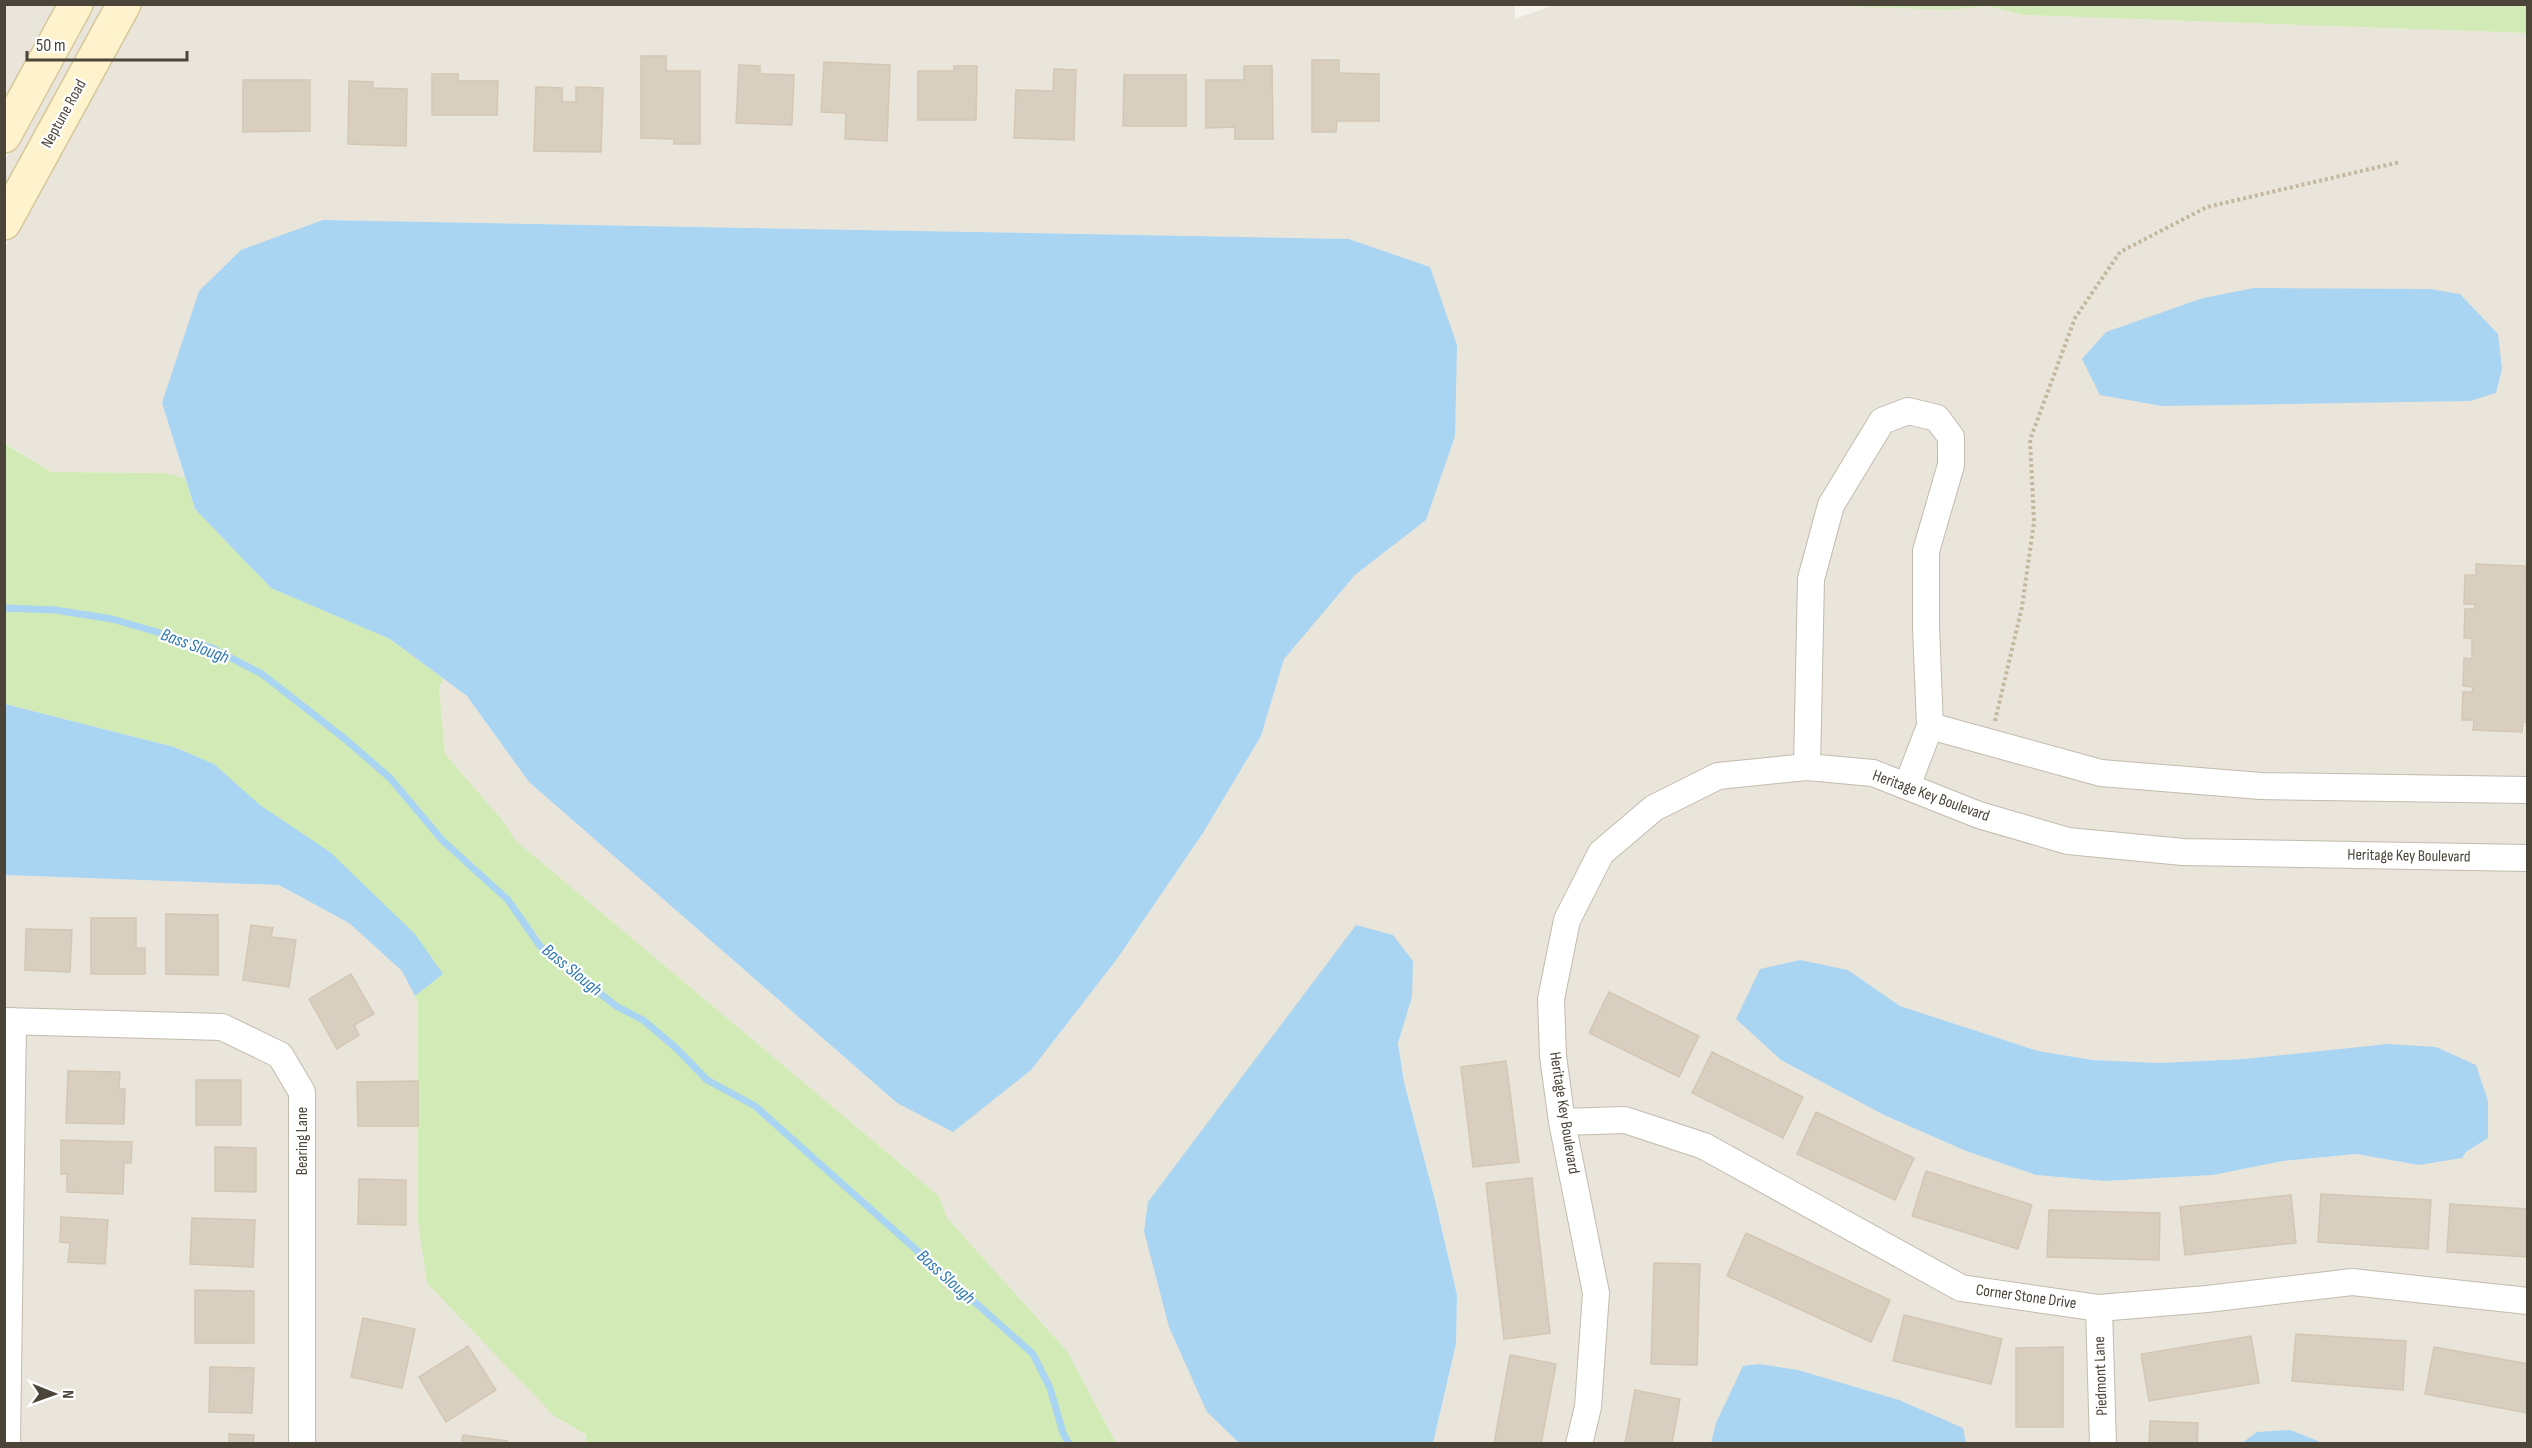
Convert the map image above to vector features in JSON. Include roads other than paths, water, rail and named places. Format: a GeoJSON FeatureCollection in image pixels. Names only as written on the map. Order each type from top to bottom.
{"type":"FeatureCollection","features":[{"type":"Feature","properties":{"kind":"main road"},"geometry":{"type":"LineString","coordinates":[[4,136],[76,4]]}},
{"type":"Feature","properties":{"kind":"main road","name":"Neptune Road"},"geometry":{"type":"LineString","coordinates":[[4,223],[124,4]]}},
{"type":"Feature","properties":{"kind":"street"},"geometry":{"type":"LineString","coordinates":[[1807,767],[1811,579],[1828,515],[1832,504],[1882,422],[1908,411],[1937,418],[1951,437],[1951,465],[1926,551],[1930,726],[1907,786]]}},
{"type":"Feature","properties":{"kind":"street"},"geometry":{"type":"LineString","coordinates":[[1930,726],[2101,773],[2261,786],[2528,790]]}},
{"type":"Feature","properties":{"kind":"street","name":"Heritage Key Boulevard"},"geometry":{"type":"LineString","coordinates":[[1579,1443],[1588,1407],[1596,1293],[1562,1122],[1553,1056],[1551,999],[1566,920],[1601,853],[1654,808],[1718,776],[1807,767],[1874,773],[1979,815],[2068,841],[2182,852],[2528,858]]}},
{"type":"Feature","properties":{"kind":"street"},"geometry":{"type":"LineString","coordinates":[[7,1443],[9,1021]]}},
{"type":"Feature","properties":{"kind":"street","name":"Bearing Lane"},"geometry":{"type":"LineString","coordinates":[[9,1021],[222,1027],[280,1055],[302,1092],[302,1443]]}},
{"type":"Feature","properties":{"kind":"street","name":"Corner Stone Drive"},"geometry":{"type":"LineString","coordinates":[[1562,1122],[1625,1120],[1704,1146],[1961,1288],[2099,1308],[2207,1299],[2352,1281],[2528,1301]]}},
{"type":"Feature","properties":{"kind":"street","name":"Piedmont Lane"},"geometry":{"type":"LineString","coordinates":[[2099,1308],[2103,1443]]}},
{"type":"Feature","properties":{"kind":"water"},"geometry":{"type":"Polygon","coordinates":[[[323,220],[1349,239],[1430,267],[1457,345],[1455,436],[1426,520],[1355,575],[1284,659],[1261,736],[1203,833],[1117,959],[1031,1070],[953,1132],[897,1103],[529,782],[467,696],[390,639],[271,588],[195,509],[162,403],[199,291],[241,250],[323,220]]]}},
{"type":"Feature","properties":{"kind":"water"},"geometry":{"type":"Polygon","coordinates":[[[2254,288],[2430,289],[2460,294],[2498,334],[2502,369],[2496,393],[2470,401],[2162,406],[2100,395],[2082,359],[2106,332],[2203,298],[2254,288]]]}},
{"type":"Feature","properties":{"kind":"water"},"geometry":{"type":"Polygon","coordinates":[[[5,704],[174,747],[214,764],[260,805],[330,852],[415,934],[443,974],[415,996],[402,971],[349,923],[279,885],[5,875],[5,704]]]}},
{"type":"Feature","properties":{"kind":"water"},"geometry":{"type":"Polygon","coordinates":[[[1356,925],[1393,935],[1413,961],[1412,997],[1398,1043],[1404,1082],[1457,1295],[1456,1344],[1433,1443],[1239,1443],[1207,1412],[1169,1327],[1144,1231],[1148,1202],[1356,925]]]}},
{"type":"Feature","properties":{"kind":"water"},"geometry":{"type":"Polygon","coordinates":[[[1800,960],[1848,970],[1900,1006],[2038,1051],[2093,1060],[2159,1063],[2244,1059],[2388,1044],[2436,1047],[2476,1065],[2488,1101],[2488,1138],[2466,1152],[2462,1158],[2419,1165],[2356,1154],[2283,1161],[2213,1175],[2104,1181],[2036,1175],[1966,1151],[1884,1115],[1781,1060],[1736,1019],[1760,969],[1800,960]]]}},
{"type":"Feature","properties":{"kind":"water"},"geometry":{"type":"Polygon","coordinates":[[[1759,1364],[1798,1370],[1899,1400],[1963,1428],[1966,1443],[1711,1443],[1716,1423],[1743,1366],[1759,1364]]]}},
{"type":"Feature","properties":{"kind":"water"},"geometry":{"type":"Polygon","coordinates":[[[2290,1430],[2323,1443],[2242,1443],[2257,1432],[2290,1430]]]}},
{"type":"Feature","properties":{"kind":"waterway","name":"Bass Slough"},"geometry":{"type":"LineString","coordinates":[[4,608],[55,610],[112,619],[212,648],[262,674],[345,739],[390,778],[442,840],[508,900],[540,946],[616,1006],[643,1020],[676,1048],[707,1080],[755,1106],[1033,1354],[1050,1388],[1063,1433],[1069,1444]]}}]}
